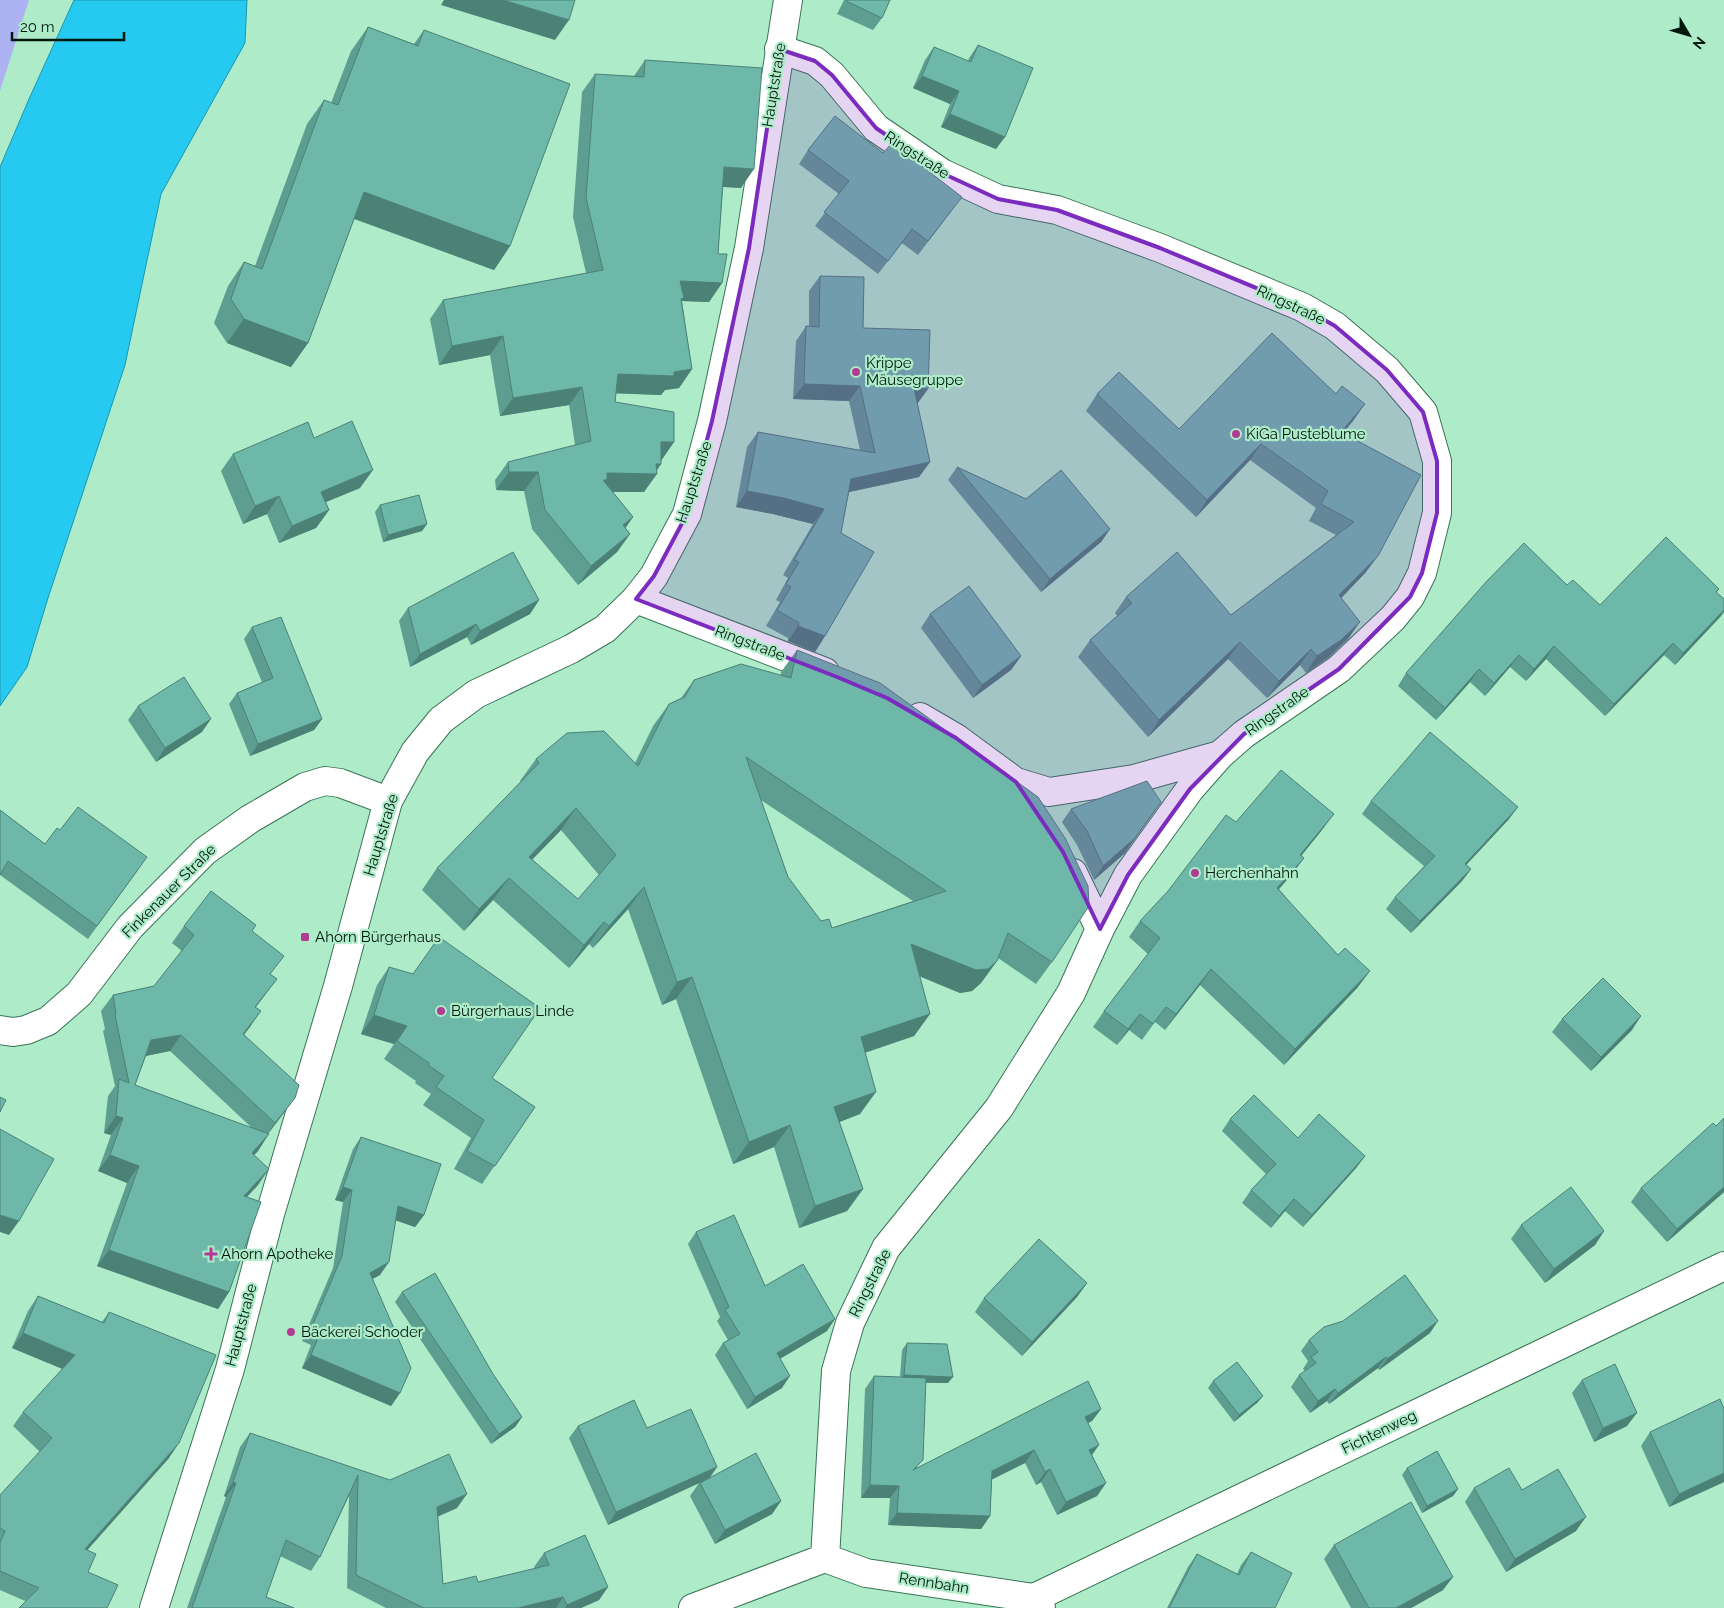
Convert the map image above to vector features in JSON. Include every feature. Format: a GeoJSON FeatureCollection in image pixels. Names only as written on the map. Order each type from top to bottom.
{"type":"FeatureCollection","features":[{"type":"Feature","properties":{"kind":"street","name":"Hauptstraße"},"geometry":{"type":"LineString","coordinates":[[154,1608],[230,1369],[270,1214],[338,986],[388,801],[415,752],[441,720],[476,694],[571,649],[605,629],[636,599],[654,576],[687,514],[712,422],[749,248],[788,0]]}},
{"type":"Feature","properties":{"kind":"street","name":"Ringstraße"},"geometry":{"type":"LineString","coordinates":[[780,49],[815,61],[832,75],[876,128],[942,173],[998,198],[1057,210],[1160,248],[1302,307],[1335,326],[1387,370],[1423,412],[1437,461],[1437,514],[1422,573],[1410,597],[1393,618],[1339,669],[1244,734],[1220,755],[1190,789],[1128,875],[1100,929],[1071,993],[999,1108],[886,1248],[850,1322],[836,1371],[825,1558]]}},
{"type":"Feature","properties":{"kind":"street","name":"Ringstraße"},"geometry":{"type":"LineString","coordinates":[[636,599],[846,680]]}},
{"type":"Feature","properties":{"kind":"street","name":"Ringstraße"},"geometry":{"type":"LineString","coordinates":[[895,703],[956,738],[1016,782],[1048,792],[1134,779],[1220,755]]}},
{"type":"Feature","properties":{"kind":"street","name":"Finkenauer Straße"},"geometry":{"type":"LineString","coordinates":[[0,1030],[12,1032],[26,1030],[48,1021],[79,994],[130,927],[205,851],[250,819],[305,787],[325,781],[340,783],[388,801]]}},
{"type":"Feature","properties":{"kind":"street","name":"Ringstraße"},"geometry":{"type":"LineString","coordinates":[[1016,782],[1037,814]]}},
{"type":"Feature","properties":{"kind":"street"},"geometry":{"type":"LineString","coordinates":[[1063,852],[1100,929]]}},
{"type":"Feature","properties":{"kind":"street","name":"Fichtenweg"},"geometry":{"type":"LineString","coordinates":[[1037,1603],[1724,1266]]}},
{"type":"Feature","properties":{"kind":"street"},"geometry":{"type":"LineString","coordinates":[[693,1608],[825,1558]]}},
{"type":"Feature","properties":{"kind":"street","name":"Rennbahn"},"geometry":{"type":"LineString","coordinates":[[825,1558],[866,1573],[1037,1603]]}},
{"type":"Feature","properties":{"kind":"highlighted area"},"geometry":{"type":"Polygon","coordinates":[[[779,49],[815,61],[832,75],[876,128],[942,173],[998,199],[1057,210],[1160,248],[1302,307],[1335,326],[1387,370],[1423,412],[1437,461],[1437,513],[1422,573],[1410,597],[1339,669],[1244,734],[1190,789],[1128,875],[1100,929],[1063,852],[1016,782],[956,738],[887,698],[636,599],[654,576],[687,514],[712,421],[749,248],[779,49]]]}},
{"type":"Feature","properties":{"kind":"shaded area"},"geometry":{"type":"Polygon","coordinates":[[[0,0],[29,0],[0,91],[0,0]]]}},
{"type":"Feature","properties":{"kind":"shaded area"},"geometry":{"type":"Polygon","coordinates":[[[74,0],[247,0],[245,43],[161,194],[125,365],[27,667],[0,706],[0,167],[74,0]]]}},
{"type":"Feature","properties":{"kind":"building"},"geometry":{"type":"Polygon","coordinates":[[[503,0],[575,0],[569,20],[503,0]]]}},
{"type":"Feature","properties":{"kind":"building"},"geometry":{"type":"Polygon","coordinates":[[[847,0],[890,0],[882,18],[847,0]]]}},
{"type":"Feature","properties":{"kind":"building"},"geometry":{"type":"Polygon","coordinates":[[[368,27],[418,46],[424,30],[570,84],[510,246],[364,192],[308,343],[244,319],[231,299],[244,262],[262,269],[324,100],[338,105],[368,27]]]}},
{"type":"Feature","properties":{"kind":"building"},"geometry":{"type":"Polygon","coordinates":[[[978,45],[1033,68],[1005,137],[950,114],[959,91],[922,76],[934,47],[971,62],[978,45]]]}},
{"type":"Feature","properties":{"kind":"building"},"geometry":{"type":"Polygon","coordinates":[[[645,60],[762,68],[754,169],[724,167],[718,254],[727,254],[722,283],[680,281],[684,298],[681,299],[692,369],[674,372],[674,376],[618,374],[615,402],[674,412],[674,442],[661,442],[661,464],[656,464],[657,474],[607,473],[607,480],[603,480],[633,517],[623,525],[630,534],[591,566],[545,510],[538,472],[509,472],[508,462],[591,441],[582,387],[513,398],[503,336],[452,346],[443,300],[603,270],[586,198],[595,74],[644,77],[645,60]]]}},
{"type":"Feature","properties":{"kind":"building"},"geometry":{"type":"Polygon","coordinates":[[[835,116],[883,153],[892,143],[962,197],[928,241],[912,229],[888,261],[824,212],[849,181],[808,150],[835,116]]]}},
{"type":"Feature","properties":{"kind":"building"},"geometry":{"type":"Polygon","coordinates":[[[820,276],[864,277],[863,328],[930,330],[928,389],[914,388],[930,462],[851,479],[841,533],[874,552],[825,636],[798,626],[799,623],[777,610],[791,587],[786,584],[799,562],[794,560],[824,509],[784,498],[747,491],[758,432],[875,453],[860,386],[804,384],[806,326],[819,327],[820,276]]]}},
{"type":"Feature","properties":{"kind":"building"},"geometry":{"type":"Polygon","coordinates":[[[1272,333],[1336,394],[1342,386],[1365,404],[1341,432],[1421,475],[1378,556],[1339,595],[1360,622],[1341,640],[1317,656],[1311,649],[1279,681],[1240,642],[1159,720],[1090,640],[1132,603],[1126,597],[1177,552],[1231,615],[1354,522],[1321,504],[1328,491],[1261,444],[1207,500],[1097,394],[1119,372],[1179,429],[1272,333]]]}},
{"type":"Feature","properties":{"kind":"building"},"geometry":{"type":"Polygon","coordinates":[[[352,421],[373,470],[321,492],[329,510],[292,526],[279,496],[255,506],[233,454],[308,422],[314,438],[352,421]]]}},
{"type":"Feature","properties":{"kind":"building"},"geometry":{"type":"Polygon","coordinates":[[[957,467],[1026,499],[1061,470],[1110,529],[1050,579],[957,467]]]}},
{"type":"Feature","properties":{"kind":"building"},"geometry":{"type":"Polygon","coordinates":[[[419,495],[427,524],[388,535],[380,505],[419,495]]]}},
{"type":"Feature","properties":{"kind":"building"},"geometry":{"type":"Polygon","coordinates":[[[1666,537],[1719,589],[1716,592],[1724,599],[1724,610],[1683,653],[1673,643],[1614,704],[1554,646],[1534,669],[1519,655],[1494,683],[1479,669],[1445,708],[1406,673],[1486,582],[1524,543],[1567,585],[1573,580],[1600,605],[1666,537]]]}},
{"type":"Feature","properties":{"kind":"building"},"geometry":{"type":"Polygon","coordinates":[[[513,552],[539,600],[480,631],[476,624],[420,654],[408,608],[513,552]]]}},
{"type":"Feature","properties":{"kind":"building"},"geometry":{"type":"Polygon","coordinates":[[[969,586],[1021,656],[982,685],[930,614],[969,586]]]}},
{"type":"Feature","properties":{"kind":"building"},"geometry":{"type":"Polygon","coordinates":[[[281,617],[322,719],[258,744],[237,693],[273,678],[252,627],[281,617]]]}},
{"type":"Feature","properties":{"kind":"building"},"geometry":{"type":"Polygon","coordinates":[[[797,650],[880,683],[1038,797],[1065,838],[1088,886],[1089,906],[1052,962],[1008,933],[997,961],[988,969],[976,970],[911,944],[930,1014],[861,1037],[876,1092],[834,1107],[863,1189],[815,1206],[790,1125],[749,1142],[692,977],[677,982],[644,887],[609,926],[604,922],[584,945],[509,878],[479,909],[437,868],[539,763],[536,759],[567,733],[604,731],[638,766],[669,704],[685,697],[694,680],[741,664],[791,678],[797,650]],[[746,757],[788,877],[821,921],[829,919],[832,928],[946,891],[746,757]],[[576,808],[529,857],[578,899],[616,855],[576,808]]]}},
{"type":"Feature","properties":{"kind":"building"},"geometry":{"type":"Polygon","coordinates":[[[184,677],[211,719],[165,748],[138,706],[184,677]]]}},
{"type":"Feature","properties":{"kind":"building"},"geometry":{"type":"Polygon","coordinates":[[[1430,732],[1518,807],[1465,864],[1471,869],[1420,921],[1395,897],[1435,856],[1371,801],[1430,732]]]}},
{"type":"Feature","properties":{"kind":"building"},"geometry":{"type":"Polygon","coordinates":[[[1281,770],[1334,814],[1300,855],[1304,858],[1277,888],[1338,955],[1345,948],[1370,971],[1295,1049],[1211,969],[1176,1014],[1166,1007],[1153,1024],[1140,1014],[1128,1029],[1104,1011],[1160,938],[1140,921],[1168,891],[1226,815],[1236,822],[1281,770]]]}},
{"type":"Feature","properties":{"kind":"building"},"geometry":{"type":"Polygon","coordinates":[[[1147,781],[1161,802],[1134,839],[1103,866],[1087,831],[1071,809],[1147,781]]]}},
{"type":"Feature","properties":{"kind":"building"},"geometry":{"type":"Polygon","coordinates":[[[78,807],[147,857],[97,926],[8,861],[0,875],[0,810],[45,844],[57,828],[60,830],[78,807]]]}},
{"type":"Feature","properties":{"kind":"building"},"geometry":{"type":"Polygon","coordinates":[[[211,891],[256,925],[252,931],[284,956],[270,974],[277,979],[255,1007],[261,1011],[243,1034],[299,1085],[295,1098],[275,1123],[181,1035],[151,1040],[135,1085],[269,1134],[252,1153],[269,1169],[244,1196],[261,1202],[229,1292],[109,1250],[139,1166],[110,1155],[123,1118],[116,1116],[119,1079],[129,1083],[115,1015],[113,995],[154,986],[194,935],[184,926],[211,891]]]}},
{"type":"Feature","properties":{"kind":"building"},"geometry":{"type":"Polygon","coordinates":[[[439,937],[540,1008],[492,1078],[535,1107],[495,1166],[467,1151],[484,1120],[436,1087],[444,1076],[397,1041],[407,1026],[374,1015],[389,967],[413,974],[439,937]]]}},
{"type":"Feature","properties":{"kind":"building"},"geometry":{"type":"Polygon","coordinates":[[[1603,978],[1641,1016],[1601,1057],[1562,1019],[1603,978]]]}},
{"type":"Feature","properties":{"kind":"building"},"geometry":{"type":"Polygon","coordinates":[[[1254,1095],[1298,1138],[1319,1114],[1365,1156],[1312,1215],[1294,1199],[1279,1216],[1251,1190],[1276,1164],[1230,1119],[1254,1095]]]}},
{"type":"Feature","properties":{"kind":"building"},"geometry":{"type":"Polygon","coordinates":[[[0,1097],[6,1100],[0,1112],[0,1097]]]}},
{"type":"Feature","properties":{"kind":"building"},"geometry":{"type":"Polygon","coordinates":[[[1724,1118],[1724,1187],[1677,1229],[1641,1188],[1713,1123],[1716,1126],[1724,1118]]]}},
{"type":"Feature","properties":{"kind":"building"},"geometry":{"type":"Polygon","coordinates":[[[0,1129],[54,1159],[19,1221],[0,1215],[0,1129]]]}},
{"type":"Feature","properties":{"kind":"building"},"geometry":{"type":"Polygon","coordinates":[[[361,1137],[441,1164],[424,1215],[398,1206],[389,1262],[370,1273],[411,1368],[400,1393],[311,1355],[320,1333],[311,1329],[342,1256],[352,1190],[343,1187],[361,1137]]]}},
{"type":"Feature","properties":{"kind":"building"},"geometry":{"type":"Polygon","coordinates":[[[1571,1187],[1604,1231],[1554,1269],[1521,1225],[1571,1187]]]}},
{"type":"Feature","properties":{"kind":"building"},"geometry":{"type":"Polygon","coordinates":[[[734,1215],[765,1286],[803,1264],[835,1319],[777,1353],[790,1376],[755,1397],[723,1343],[740,1334],[725,1310],[729,1307],[696,1232],[734,1215]]]}},
{"type":"Feature","properties":{"kind":"building"},"geometry":{"type":"Polygon","coordinates":[[[1039,1239],[1087,1283],[1032,1342],[984,1298],[1039,1239]]]}},
{"type":"Feature","properties":{"kind":"building"},"geometry":{"type":"Polygon","coordinates":[[[435,1273],[493,1374],[522,1417],[499,1434],[402,1292],[435,1273]]]}},
{"type":"Feature","properties":{"kind":"building"},"geometry":{"type":"Polygon","coordinates":[[[1405,1275],[1438,1321],[1338,1393],[1335,1389],[1318,1401],[1299,1375],[1316,1363],[1311,1357],[1318,1352],[1309,1340],[1324,1327],[1343,1321],[1405,1275]]]}},
{"type":"Feature","properties":{"kind":"building"},"geometry":{"type":"Polygon","coordinates":[[[38,1296],[104,1323],[109,1312],[216,1355],[179,1443],[85,1549],[96,1554],[88,1572],[118,1585],[107,1608],[19,1608],[39,1588],[0,1571],[0,1543],[5,1531],[0,1528],[0,1495],[52,1438],[23,1412],[75,1355],[23,1333],[38,1296]]]}},
{"type":"Feature","properties":{"kind":"building"},"geometry":{"type":"Polygon","coordinates":[[[907,1343],[947,1344],[953,1377],[904,1375],[907,1343]]]}},
{"type":"Feature","properties":{"kind":"building"},"geometry":{"type":"Polygon","coordinates":[[[1237,1362],[1263,1396],[1239,1415],[1213,1381],[1237,1362]]]}},
{"type":"Feature","properties":{"kind":"building"},"geometry":{"type":"Polygon","coordinates":[[[1615,1364],[1637,1413],[1603,1428],[1582,1380],[1615,1364]]]}},
{"type":"Feature","properties":{"kind":"building"},"geometry":{"type":"Polygon","coordinates":[[[874,1376],[926,1378],[923,1460],[913,1470],[1088,1381],[1101,1409],[1085,1417],[1099,1445],[1089,1450],[1106,1483],[1066,1502],[1050,1469],[1045,1472],[1034,1450],[992,1471],[990,1516],[897,1513],[899,1486],[870,1485],[874,1376]]]}},
{"type":"Feature","properties":{"kind":"building"},"geometry":{"type":"Polygon","coordinates":[[[1720,1399],[1724,1409],[1724,1473],[1679,1494],[1650,1432],[1720,1399]]]}},
{"type":"Feature","properties":{"kind":"building"},"geometry":{"type":"Polygon","coordinates":[[[634,1400],[647,1428],[691,1409],[717,1467],[616,1512],[578,1426],[634,1400]]]}},
{"type":"Feature","properties":{"kind":"building"},"geometry":{"type":"Polygon","coordinates":[[[250,1433],[390,1480],[449,1454],[467,1494],[437,1507],[443,1584],[476,1576],[478,1582],[549,1565],[544,1553],[585,1535],[608,1587],[567,1605],[563,1597],[518,1608],[424,1608],[356,1575],[358,1475],[320,1557],[286,1540],[266,1597],[294,1608],[192,1608],[236,1483],[233,1482],[250,1433]]]}},
{"type":"Feature","properties":{"kind":"building"},"geometry":{"type":"Polygon","coordinates":[[[1437,1451],[1458,1489],[1427,1506],[1407,1468],[1437,1451]]]}},
{"type":"Feature","properties":{"kind":"building"},"geometry":{"type":"Polygon","coordinates":[[[756,1453],[781,1501],[725,1530],[700,1483],[756,1453]]]}},
{"type":"Feature","properties":{"kind":"building"},"geometry":{"type":"Polygon","coordinates":[[[1509,1468],[1522,1490],[1558,1469],[1586,1517],[1515,1559],[1474,1488],[1509,1468]]]}},
{"type":"Feature","properties":{"kind":"building"},"geometry":{"type":"Polygon","coordinates":[[[1411,1502],[1453,1577],[1396,1608],[1369,1608],[1334,1545],[1411,1502]]]}},
{"type":"Feature","properties":{"kind":"building"},"geometry":{"type":"Polygon","coordinates":[[[1251,1552],[1292,1573],[1275,1608],[1169,1608],[1197,1554],[1239,1575],[1251,1552]]]}},
{"type":"Feature","properties":{"kind":"place","name":"Krippe Mäusegruppe"},"geometry":{"type":"Point","coordinates":[856,372]}},
{"type":"Feature","properties":{"kind":"place","name":"KiGa Pusteblume"},"geometry":{"type":"Point","coordinates":[1236,434]}},
{"type":"Feature","properties":{"kind":"place","name":"Herchenhahn"},"geometry":{"type":"Point","coordinates":[1195,873]}},
{"type":"Feature","properties":{"kind":"place","name":"Ahorn Bürgerhaus"},"geometry":{"type":"Point","coordinates":[305,937]}},
{"type":"Feature","properties":{"kind":"place","name":"Bürgerhaus Linde"},"geometry":{"type":"Point","coordinates":[441,1011]}},
{"type":"Feature","properties":{"kind":"place","name":"Ahorn Apotheke"},"geometry":{"type":"Point","coordinates":[211,1254]}},
{"type":"Feature","properties":{"kind":"place","name":"Bäckerei Schoder"},"geometry":{"type":"Point","coordinates":[291,1332]}}]}
